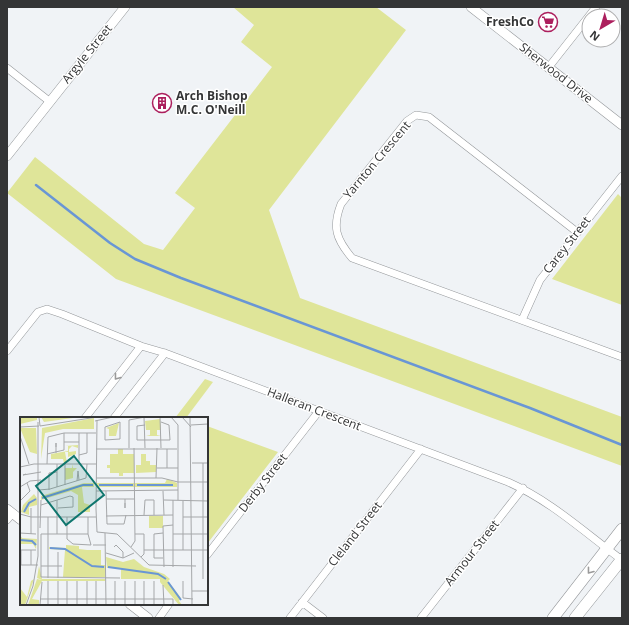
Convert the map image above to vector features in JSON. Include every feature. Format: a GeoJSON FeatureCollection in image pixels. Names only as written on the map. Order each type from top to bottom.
{"type":"FeatureCollection","features":[{"type":"Feature","properties":{"kind":"main road"},"geometry":{"type":"LineString","coordinates":[[553,618],[622,529]]}},
{"type":"Feature","properties":{"kind":"main road"},"geometry":{"type":"LineString","coordinates":[[575,618],[622,559]]}},
{"type":"Feature","properties":{"kind":"street","name":"Argyle Street"},"geometry":{"type":"LineString","coordinates":[[7,156],[49,101],[125,7]]}},
{"type":"Feature","properties":{"kind":"street","name":"Sherwood Drive"},"geometry":{"type":"LineString","coordinates":[[471,7],[622,125]]}},
{"type":"Feature","properties":{"kind":"street"},"geometry":{"type":"LineString","coordinates":[[548,68],[581,26]]}},
{"type":"Feature","properties":{"kind":"street"},"geometry":{"type":"LineString","coordinates":[[7,68],[49,101]]}},
{"type":"Feature","properties":{"kind":"street","name":"Yarnton Crescent"},"geometry":{"type":"LineString","coordinates":[[577,232],[429,116],[416,115],[407,121],[341,204],[336,217],[336,234],[343,248],[352,258],[622,357]]}},
{"type":"Feature","properties":{"kind":"street","name":"Carey Street"},"geometry":{"type":"LineString","coordinates":[[522,320],[540,280],[622,176]]}},
{"type":"Feature","properties":{"kind":"street","name":"Halleran Crescent"},"geometry":{"type":"LineString","coordinates":[[7,351],[38,312],[47,309],[62,314],[141,346],[165,353],[523,488],[550,504],[622,559]]}},
{"type":"Feature","properties":{"kind":"street"},"geometry":{"type":"LineString","coordinates":[[86,417],[141,346]]}},
{"type":"Feature","properties":{"kind":"street"},"geometry":{"type":"LineString","coordinates":[[115,417],[165,353]]}},
{"type":"Feature","properties":{"kind":"street","name":"Derby Street"},"geometry":{"type":"LineString","coordinates":[[208,554],[319,411]]}},
{"type":"Feature","properties":{"kind":"street","name":"Cleland Street"},"geometry":{"type":"LineString","coordinates":[[290,618],[421,449]]}},
{"type":"Feature","properties":{"kind":"street","name":"Armour Street"},"geometry":{"type":"LineString","coordinates":[[421,618],[523,488]]}},
{"type":"Feature","properties":{"kind":"street"},"geometry":{"type":"LineString","coordinates":[[9,514],[20,520]]}},
{"type":"Feature","properties":{"kind":"street"},"geometry":{"type":"LineString","coordinates":[[302,602],[323,618]]}},
{"type":"Feature","properties":{"kind":"street"},"geometry":{"type":"LineString","coordinates":[[131,605],[148,618]]}},
{"type":"Feature","properties":{"kind":"street"},"geometry":{"type":"LineString","coordinates":[[158,618],[168,605]]}},
{"type":"Feature","properties":{"kind":"green space"},"geometry":{"type":"Polygon","coordinates":[[[233,7],[376,7],[406,30],[269,210],[300,298],[622,417],[622,466],[116,279],[7,193],[35,157],[144,244],[163,250],[195,208],[175,193],[272,67],[241,42],[254,25],[233,7]]]}},
{"type":"Feature","properties":{"kind":"green space"},"geometry":{"type":"Polygon","coordinates":[[[618,194],[622,198],[622,305],[552,279],[618,194]]]}},
{"type":"Feature","properties":{"kind":"green space"},"geometry":{"type":"Polygon","coordinates":[[[205,379],[213,382],[187,417],[176,417],[205,379]]]}},
{"type":"Feature","properties":{"kind":"green space"},"geometry":{"type":"Polygon","coordinates":[[[208,426],[278,452],[208,543],[208,426]]]}},
{"type":"Feature","properties":{"kind":"waterway"},"geometry":{"type":"LineString","coordinates":[[36,185],[110,243],[135,259],[181,278],[530,408],[622,445]]}},
{"type":"Feature","properties":{"kind":"place","name":"FreshCo"},"geometry":{"type":"Point","coordinates":[548,22]}},
{"type":"Feature","properties":{"kind":"place","name":"Arch Bishop M.C. O'Neill"},"geometry":{"type":"Point","coordinates":[162,103]}}]}
